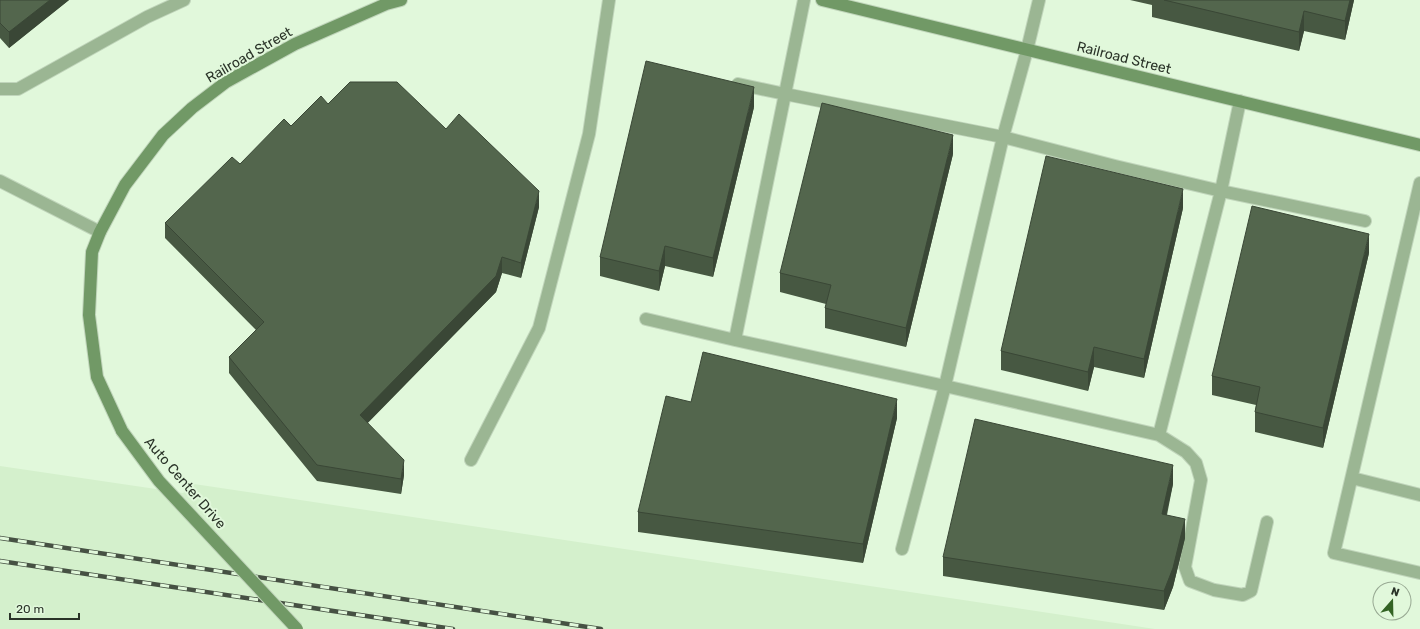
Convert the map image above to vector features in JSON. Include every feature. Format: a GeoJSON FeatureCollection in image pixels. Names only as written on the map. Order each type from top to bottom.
{"type":"FeatureCollection","features":[{"type":"Feature","properties":{"kind":"main road","name":"Railroad Street"},"geometry":{"type":"LineString","coordinates":[[100,232],[125,185],[162,135],[192,108],[226,82],[295,44],[386,4],[401,0]]}},
{"type":"Feature","properties":{"kind":"main road","name":"Railroad Street"},"geometry":{"type":"LineString","coordinates":[[822,0],[1420,145]]}},
{"type":"Feature","properties":{"kind":"main road","name":"Auto Center Drive"},"geometry":{"type":"LineString","coordinates":[[100,232],[92,252],[89,315],[97,377],[122,432],[160,481],[297,629]]}},
{"type":"Feature","properties":{"kind":"street"},"geometry":{"type":"LineString","coordinates":[[0,89],[18,89],[147,18],[184,0]]}},
{"type":"Feature","properties":{"kind":"street"},"geometry":{"type":"LineString","coordinates":[[471,460],[539,328],[590,134],[609,0]]}},
{"type":"Feature","properties":{"kind":"street"},"geometry":{"type":"LineString","coordinates":[[735,340],[804,0]]}},
{"type":"Feature","properties":{"kind":"street"},"geometry":{"type":"LineString","coordinates":[[902,549],[945,386],[1003,136],[1039,0]]}},
{"type":"Feature","properties":{"kind":"street"},"geometry":{"type":"LineString","coordinates":[[724,81],[1003,136],[1115,166],[1221,191],[1365,221]]}},
{"type":"Feature","properties":{"kind":"street"},"geometry":{"type":"LineString","coordinates":[[1159,435],[1221,191],[1240,101]]}},
{"type":"Feature","properties":{"kind":"street"},"geometry":{"type":"LineString","coordinates":[[0,181],[100,232]]}},
{"type":"Feature","properties":{"kind":"street"},"geometry":{"type":"LineString","coordinates":[[1420,183],[1414,237],[1334,553],[1420,573]]}},
{"type":"Feature","properties":{"kind":"street"},"geometry":{"type":"LineString","coordinates":[[646,319],[1159,435],[1186,452],[1196,463],[1201,480],[1185,567],[1190,581],[1214,590],[1243,595],[1251,591],[1267,522]]}},
{"type":"Feature","properties":{"kind":"street"},"geometry":{"type":"LineString","coordinates":[[1352,478],[1420,495]]}},
{"type":"Feature","properties":{"kind":"shaded area"},"geometry":{"type":"Polygon","coordinates":[[[0,466],[183,493],[194,484],[1155,629],[0,629],[0,466]]]}},
{"type":"Feature","properties":{"kind":"building"},"geometry":{"type":"Polygon","coordinates":[[[0,0],[50,0],[9,32],[0,23],[0,0]]]}},
{"type":"Feature","properties":{"kind":"building"},"geometry":{"type":"Polygon","coordinates":[[[1164,0],[1350,0],[1345,21],[1304,11],[1299,32],[1164,0]]]}},
{"type":"Feature","properties":{"kind":"building"},"geometry":{"type":"Polygon","coordinates":[[[646,61],[754,87],[713,258],[665,246],[659,271],[600,257],[646,61]]]}},
{"type":"Feature","properties":{"kind":"building"},"geometry":{"type":"Polygon","coordinates":[[[350,82],[397,82],[446,129],[459,114],[539,191],[521,263],[502,257],[496,276],[360,415],[404,460],[401,479],[317,465],[229,357],[264,322],[165,223],[232,157],[240,164],[284,119],[291,126],[321,96],[328,104],[350,82]]]}},
{"type":"Feature","properties":{"kind":"building"},"geometry":{"type":"Polygon","coordinates":[[[822,103],[953,135],[906,328],[825,308],[831,285],[780,273],[822,103]]]}},
{"type":"Feature","properties":{"kind":"building"},"geometry":{"type":"Polygon","coordinates":[[[1046,156],[1183,189],[1144,359],[1094,347],[1088,372],[1001,351],[1046,156]]]}},
{"type":"Feature","properties":{"kind":"building"},"geometry":{"type":"Polygon","coordinates":[[[1252,206],[1369,234],[1323,428],[1255,412],[1260,387],[1212,376],[1252,206]]]}},
{"type":"Feature","properties":{"kind":"building"},"geometry":{"type":"Polygon","coordinates":[[[703,352],[897,399],[863,544],[638,512],[666,396],[691,402],[703,352]]]}},
{"type":"Feature","properties":{"kind":"building"},"geometry":{"type":"Polygon","coordinates":[[[975,419],[1173,465],[1162,514],[1185,519],[1173,568],[1164,591],[943,557],[975,419]]]}},
{"type":"Feature","properties":{"kind":"railway"},"geometry":{"type":"LineString","coordinates":[[0,538],[601,629]]}},
{"type":"Feature","properties":{"kind":"railway"},"geometry":{"type":"LineString","coordinates":[[0,561],[453,629]]}}]}
